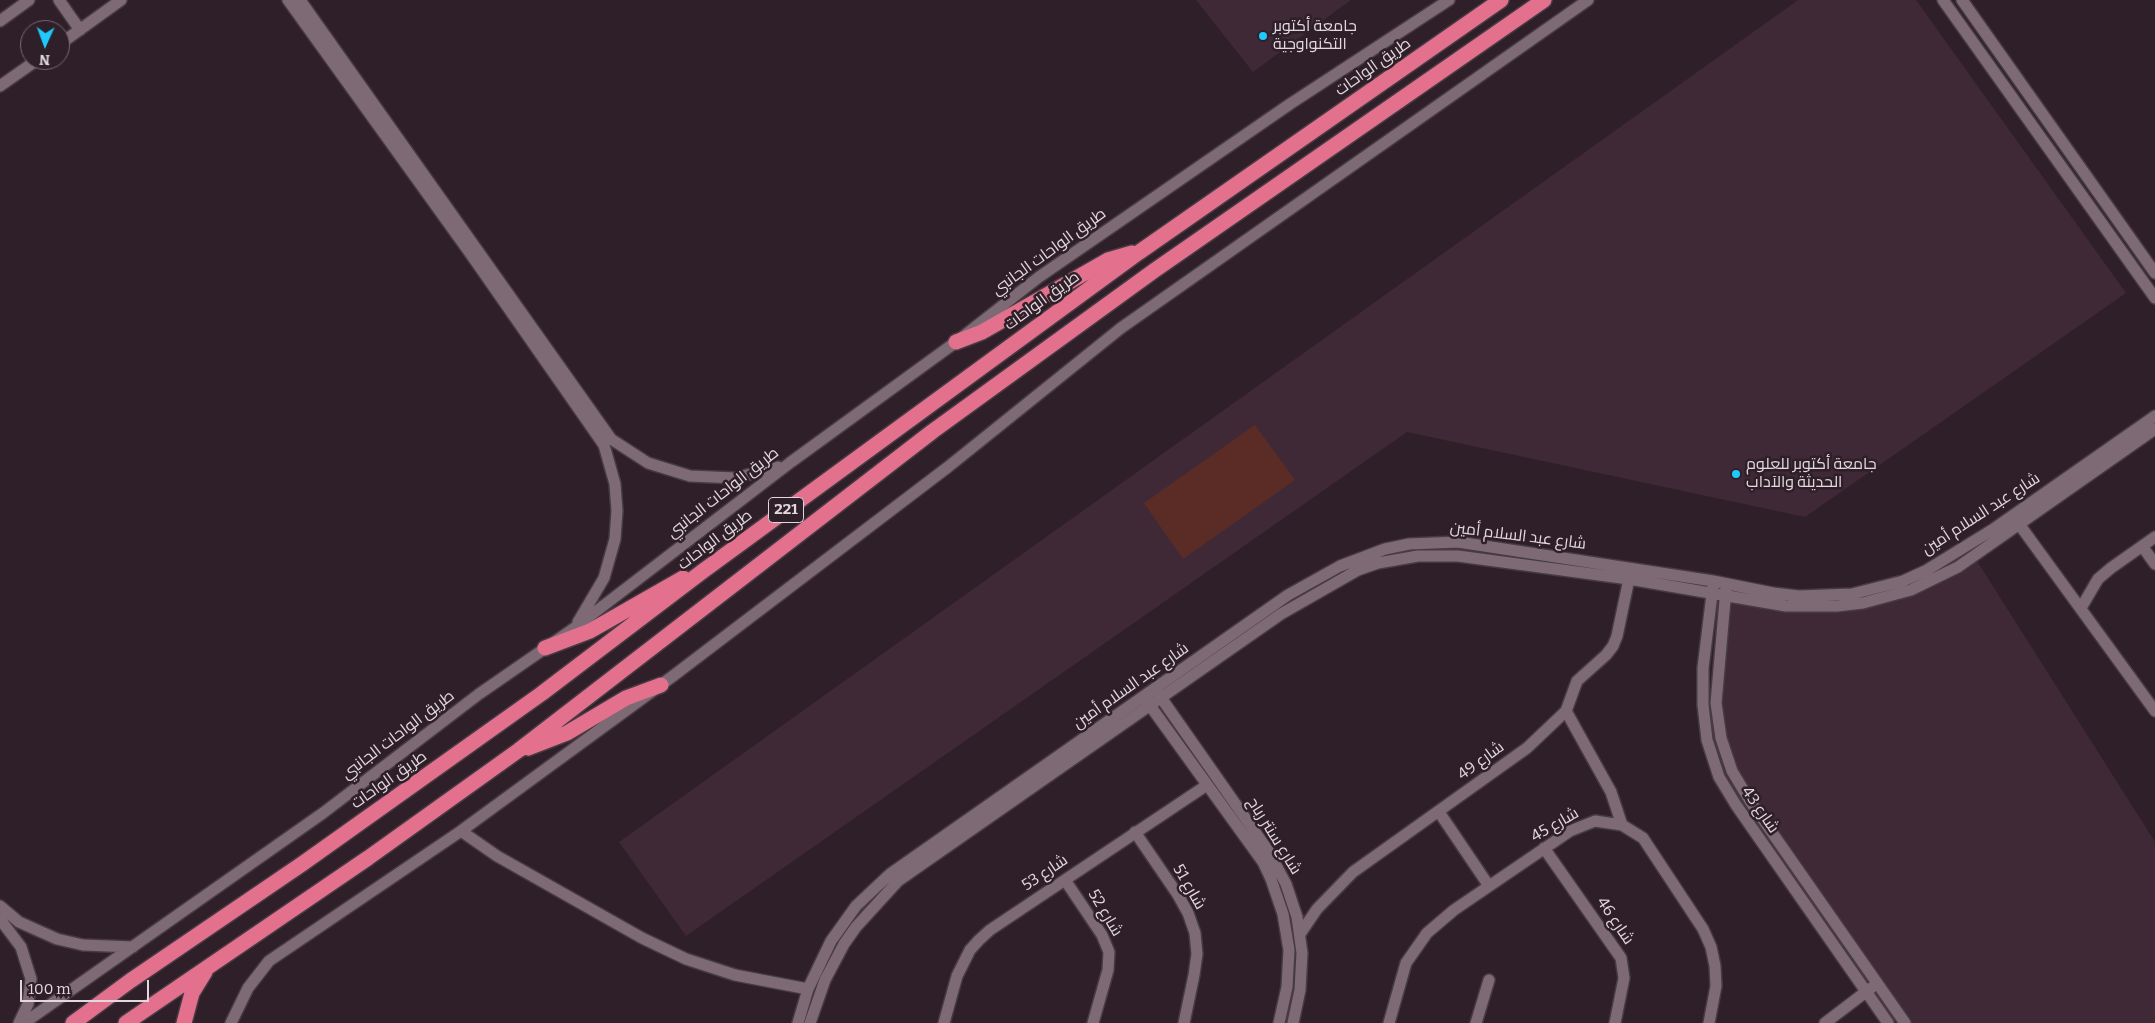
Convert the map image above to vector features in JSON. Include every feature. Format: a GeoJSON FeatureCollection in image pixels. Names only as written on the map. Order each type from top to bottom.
{"type":"FeatureCollection","features":[{"type":"Feature","properties":{"kind":"highway","name":"طريق الواحات"},"geometry":{"type":"LineString","coordinates":[[73,1023],[130,981],[302,864],[541,694],[703,571],[1138,252],[1501,0]]}},
{"type":"Feature","properties":{"kind":"highway","name":"221"},"geometry":{"type":"LineString","coordinates":[[126,1023],[368,858],[519,750],[964,408],[1155,270],[1544,0]]}},
{"type":"Feature","properties":{"kind":"highway"},"geometry":{"type":"LineString","coordinates":[[956,342],[982,332],[1108,260],[1138,252]]}},
{"type":"Feature","properties":{"kind":"highway"},"geometry":{"type":"LineString","coordinates":[[545,648],[590,632],[664,587],[703,571]]}},
{"type":"Feature","properties":{"kind":"highway"},"geometry":{"type":"LineString","coordinates":[[519,750],[556,738],[626,698],[661,685]]}},
{"type":"Feature","properties":{"kind":"highway"},"geometry":{"type":"LineString","coordinates":[[184,1023],[192,993],[214,962]]}},
{"type":"Feature","properties":{"kind":"street"},"geometry":{"type":"LineString","coordinates":[[0,12],[17,0]]}},
{"type":"Feature","properties":{"kind":"street"},"geometry":{"type":"LineString","coordinates":[[0,21],[29,0]]}},
{"type":"Feature","properties":{"kind":"street"},"geometry":{"type":"LineString","coordinates":[[59,0],[80,30]]}},
{"type":"Feature","properties":{"kind":"street"},"geometry":{"type":"LineString","coordinates":[[70,37],[120,0]]}},
{"type":"Feature","properties":{"kind":"street"},"geometry":{"type":"LineString","coordinates":[[288,0],[355,86],[611,439],[648,463],[690,476],[722,478],[749,476],[791,462]]}},
{"type":"Feature","properties":{"kind":"street"},"geometry":{"type":"LineString","coordinates":[[300,0],[355,86],[604,445],[615,484],[617,512],[615,539],[604,578],[573,629]]}},
{"type":"Feature","properties":{"kind":"street","name":"طريق الواحات الجانبي"},"geometry":{"type":"LineString","coordinates":[[24,1023],[323,813],[479,694],[573,629],[791,462],[956,342],[1039,277],[1290,104],[1449,0]]}},
{"type":"Feature","properties":{"kind":"street"},"geometry":{"type":"LineString","coordinates":[[231,1023],[248,988],[269,961],[461,831],[661,685],[940,473],[1121,328],[1588,0]]}},
{"type":"Feature","properties":{"kind":"street"},"geometry":{"type":"LineString","coordinates":[[1943,0],[2155,298]]}},
{"type":"Feature","properties":{"kind":"street"},"geometry":{"type":"LineString","coordinates":[[1962,0],[2155,273]]}},
{"type":"Feature","properties":{"kind":"street"},"geometry":{"type":"LineString","coordinates":[[0,86],[23,70]]}},
{"type":"Feature","properties":{"kind":"street","name":"شارع عبد السلام أمين"},"geometry":{"type":"LineString","coordinates":[[798,1023],[808,989],[830,941],[842,923],[873,890],[1147,702],[1288,596],[1318,577],[1362,557],[1409,544],[1458,542],[1484,545],[1726,589],[1826,596],[1861,592],[1903,580],[1927,570],[1973,542],[2155,416]]}},
{"type":"Feature","properties":{"kind":"street","name":"شارع عبد السلام أمين"},"geometry":{"type":"LineString","coordinates":[[1726,589],[1786,606],[1837,606],[1888,597],[1935,580],[1958,567],[2155,429]]}},
{"type":"Feature","properties":{"kind":"street"},"geometry":{"type":"LineString","coordinates":[[2019,524],[2155,711]]}},
{"type":"Feature","properties":{"kind":"street"},"geometry":{"type":"LineString","coordinates":[[2081,608],[2098,579],[2155,537]]}},
{"type":"Feature","properties":{"kind":"street"},"geometry":{"type":"LineString","coordinates":[[2142,546],[2155,564]]}},
{"type":"Feature","properties":{"kind":"street","name":"شارع عبد السلام أمين"},"geometry":{"type":"LineString","coordinates":[[1158,694],[1305,598],[1341,578],[1378,563],[1418,556],[1458,556],[1629,579],[1713,587]]}},
{"type":"Feature","properties":{"kind":"street","name":"شارع 49"},"geometry":{"type":"LineString","coordinates":[[1300,934],[1317,910],[1353,872],[1439,812],[1535,741],[1566,711],[1577,681],[1606,655],[1613,646],[1617,636],[1629,579]]}},
{"type":"Feature","properties":{"kind":"street","name":"شارع 43"},"geometry":{"type":"LineString","coordinates":[[1713,587],[1703,668],[1703,705],[1707,740],[1719,777],[1740,811],[1888,1023]]}},
{"type":"Feature","properties":{"kind":"street","name":"شارع 43"},"geometry":{"type":"LineString","coordinates":[[1726,589],[1716,686],[1718,720],[1726,754],[1740,786],[1876,984],[1905,1023]]}},
{"type":"Feature","properties":{"kind":"street","name":"شارع سنتر رباح"},"geometry":{"type":"LineString","coordinates":[[1158,694],[1233,800],[1278,868],[1292,900],[1300,934],[1302,971],[1293,1023]]}},
{"type":"Feature","properties":{"kind":"street","name":"شارع سنتر رباح"},"geometry":{"type":"LineString","coordinates":[[1147,702],[1263,862],[1278,896],[1283,914],[1289,968],[1280,1023]]}},
{"type":"Feature","properties":{"kind":"street"},"geometry":{"type":"LineString","coordinates":[[1566,711],[1611,792],[1622,825]]}},
{"type":"Feature","properties":{"kind":"street","name":"شارع 53"},"geometry":{"type":"LineString","coordinates":[[944,1023],[960,969],[979,940],[1207,785]]}},
{"type":"Feature","properties":{"kind":"street"},"geometry":{"type":"LineString","coordinates":[[1223,808],[1233,800]]}},
{"type":"Feature","properties":{"kind":"street"},"geometry":{"type":"LineString","coordinates":[[1439,812],[1489,886]]}},
{"type":"Feature","properties":{"kind":"street","name":"شارع 45"},"geometry":{"type":"LineString","coordinates":[[1389,1023],[1400,980],[1415,947],[1441,920],[1544,848],[1582,824],[1595,821],[1622,825],[1634,830],[1647,844],[1702,929],[1711,947],[1715,966],[1716,986],[1708,1023]]}},
{"type":"Feature","properties":{"kind":"street"},"geometry":{"type":"LineString","coordinates":[[461,831],[497,856],[642,938],[686,959],[735,975],[808,989]]}},
{"type":"Feature","properties":{"kind":"street","name":"شارع 51"},"geometry":{"type":"LineString","coordinates":[[1136,832],[1178,895],[1188,913],[1195,933],[1197,954],[1184,1023]]}},
{"type":"Feature","properties":{"kind":"street","name":"شارع 46"},"geometry":{"type":"LineString","coordinates":[[1544,848],[1621,958],[1624,978],[1615,1023]]}},
{"type":"Feature","properties":{"kind":"street","name":"شارع عبد السلام أمين"},"geometry":{"type":"LineString","coordinates":[[810,1023],[824,980],[844,944],[911,865]]}},
{"type":"Feature","properties":{"kind":"street","name":"شارع 52"},"geometry":{"type":"LineString","coordinates":[[1065,880],[1102,935],[1109,952],[1108,970],[1093,1023]]}},
{"type":"Feature","properties":{"kind":"street"},"geometry":{"type":"LineString","coordinates":[[0,906],[19,922],[44,935],[70,943],[133,947]]}},
{"type":"Feature","properties":{"kind":"street"},"geometry":{"type":"LineString","coordinates":[[0,918],[21,947],[31,979],[28,1004],[19,1023]]}},
{"type":"Feature","properties":{"kind":"street"},"geometry":{"type":"LineString","coordinates":[[10,930],[19,922]]}},
{"type":"Feature","properties":{"kind":"street"},"geometry":{"type":"LineString","coordinates":[[1476,1023],[1489,980]]}},
{"type":"Feature","properties":{"kind":"street"},"geometry":{"type":"LineString","coordinates":[[1825,1023],[1876,984]]}},
{"type":"Feature","properties":{"kind":"shaded area","name":"جامعة أكتوبر التكنواوجية"},"geometry":{"type":"Polygon","coordinates":[[[1196,0],[1351,0],[1253,72],[1196,0]]]}},
{"type":"Feature","properties":{"kind":"shaded area","name":"جامعة أكتوبر للعلوم الحديثة والآداب"},"geometry":{"type":"Polygon","coordinates":[[[1798,0],[1916,0],[2126,293],[1805,517],[1407,432],[686,936],[619,842],[1798,0]]]}},
{"type":"Feature","properties":{"kind":"shaded area"},"geometry":{"type":"Polygon","coordinates":[[[1255,425],[1295,480],[1183,559],[1144,503],[1255,425]]]}},
{"type":"Feature","properties":{"kind":"shaded area"},"geometry":{"type":"Polygon","coordinates":[[[1970,550],[2155,842],[2155,1023],[1897,1023],[1734,790],[1721,761],[1713,731],[1710,700],[1719,589],[1795,601],[1833,602],[1873,596],[1970,550]]]}},
{"type":"Feature","properties":{"kind":"place","name":"جامعة أكتوبر التكنواوجية"},"geometry":{"type":"Point","coordinates":[1263,36]}},
{"type":"Feature","properties":{"kind":"place","name":"جامعة أكتوبر للعلوم الحديثة والآداب"},"geometry":{"type":"Point","coordinates":[1736,474]}}]}
